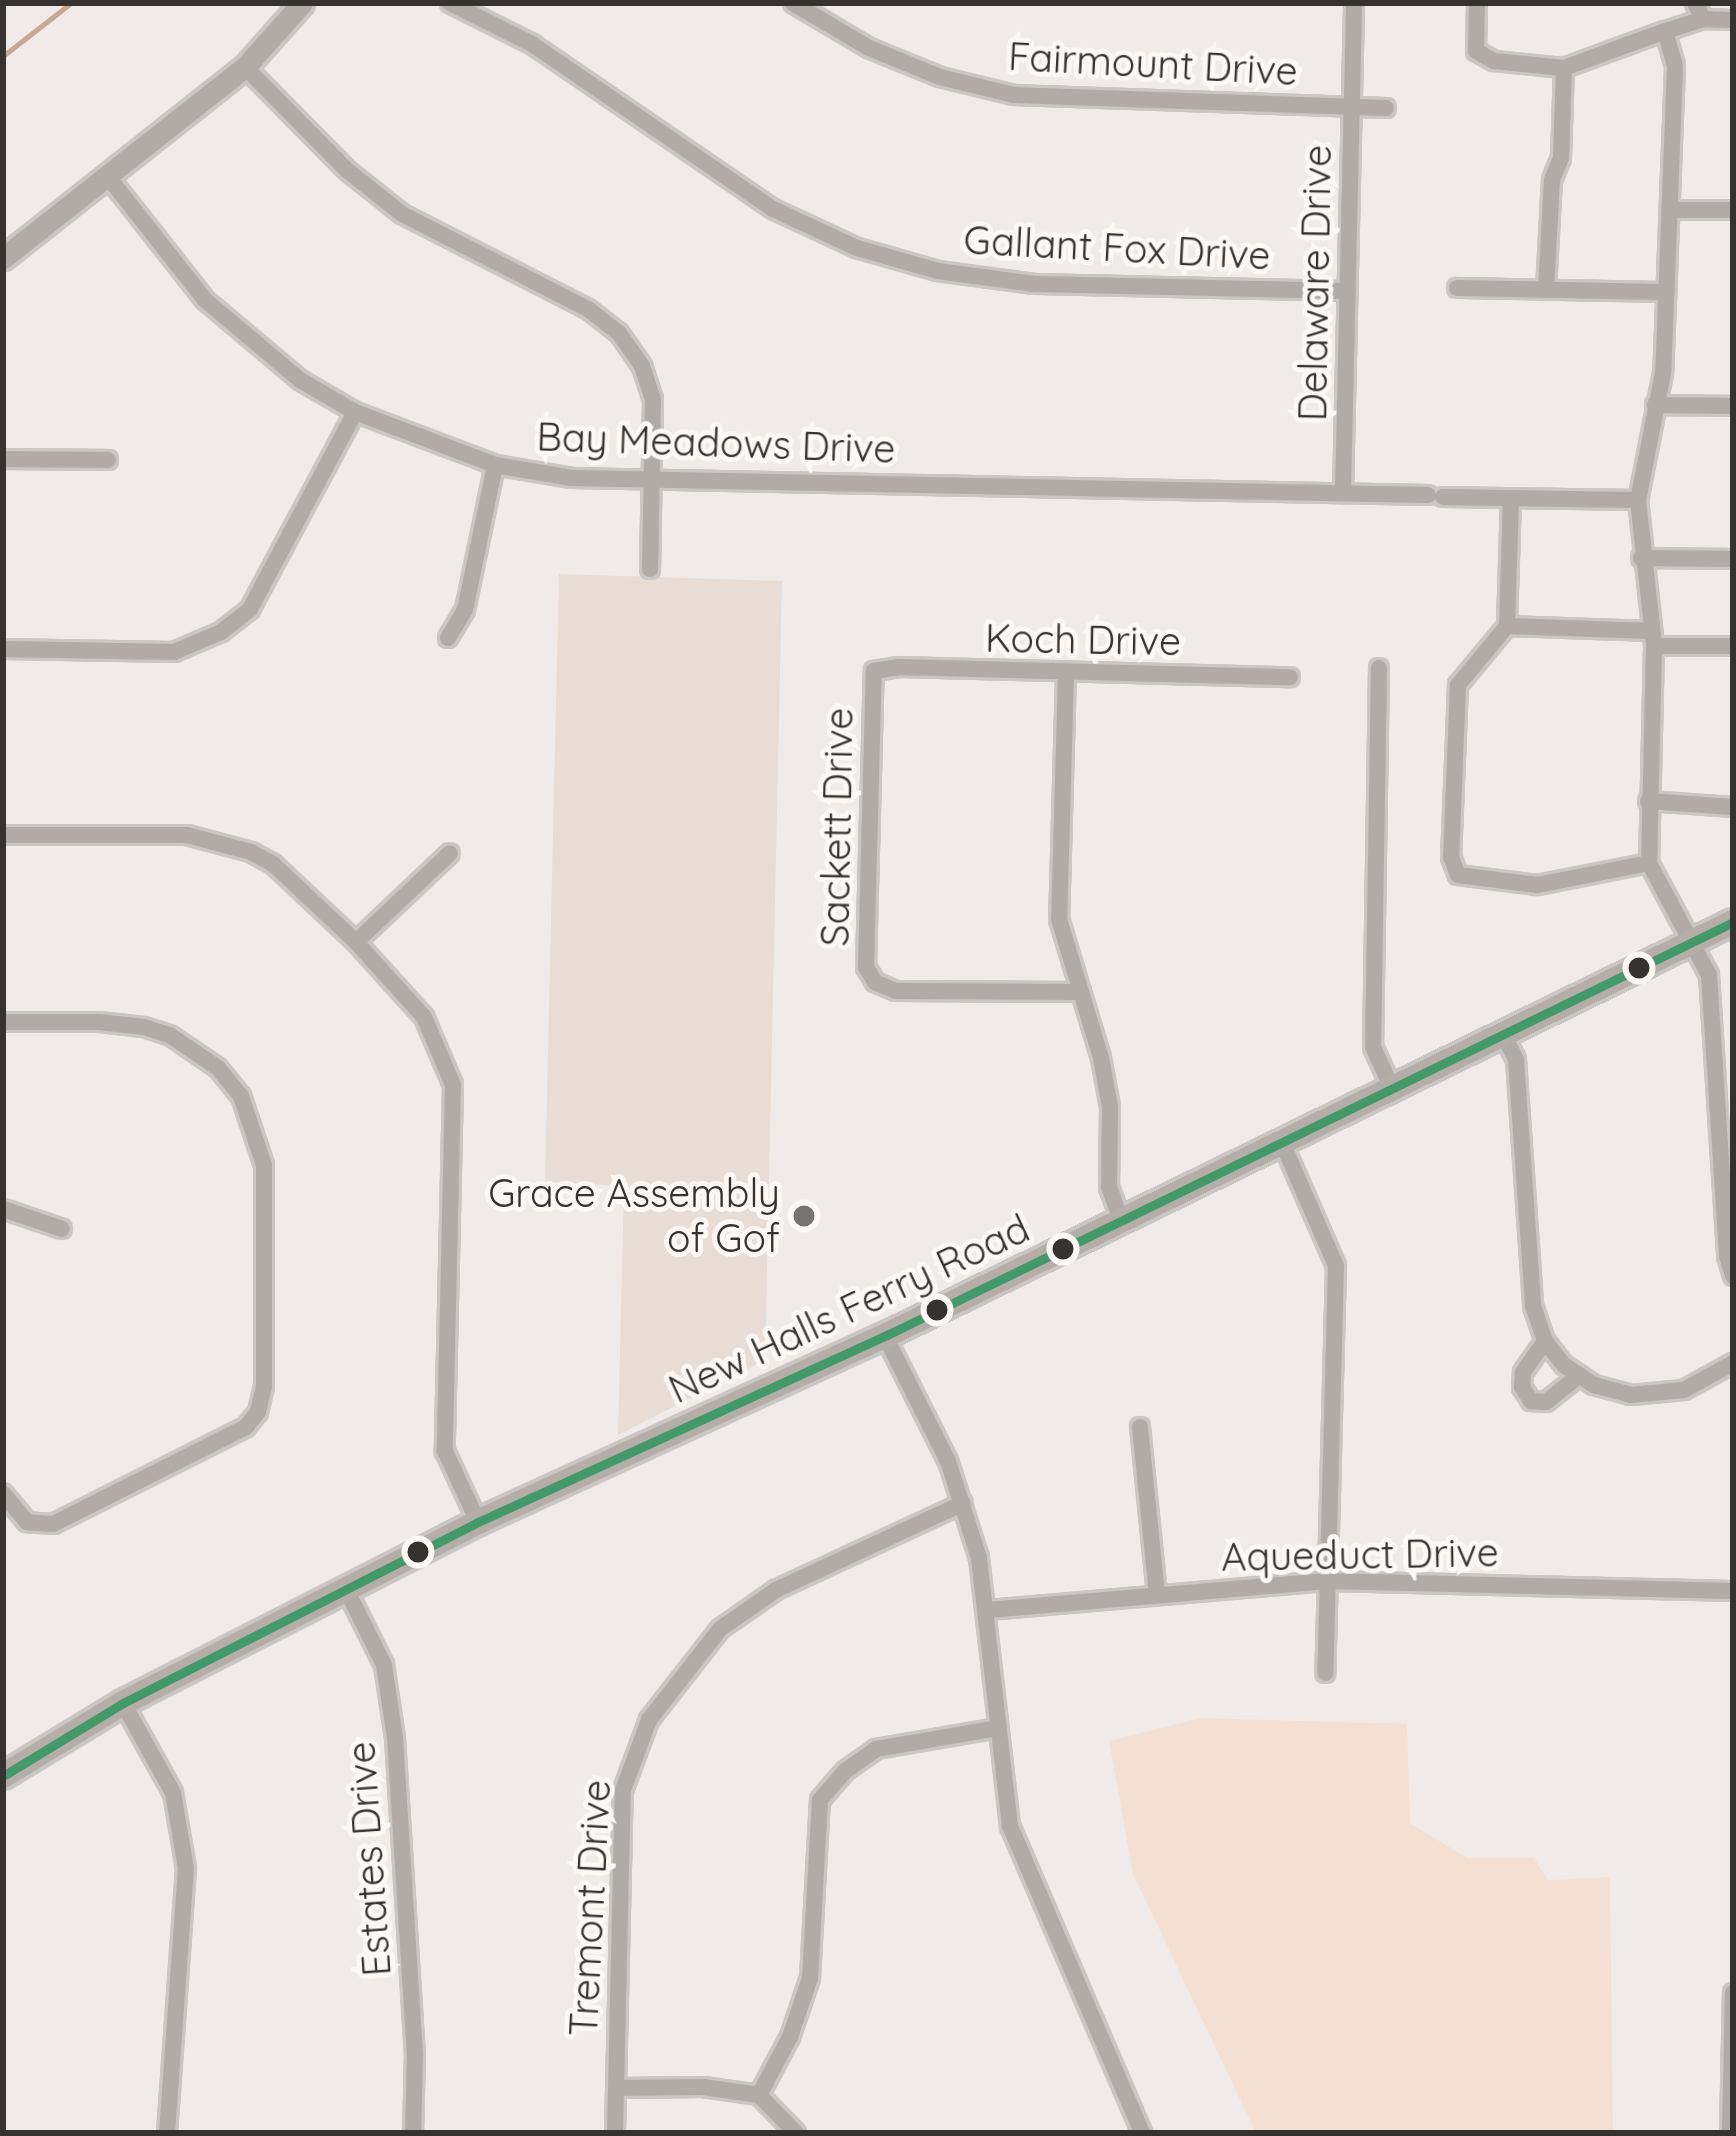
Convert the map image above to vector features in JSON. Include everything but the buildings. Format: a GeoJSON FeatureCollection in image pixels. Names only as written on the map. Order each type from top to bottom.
{"type":"FeatureCollection","features":[{"type":"Feature","properties":{"kind":"main road","name":"New Halls Ferry Road"},"geometry":{"type":"LineString","coordinates":[[3,1776],[124,1703],[478,1522],[885,1336],[1733,922]]}},
{"type":"Feature","properties":{"kind":"street"},"geometry":{"type":"LineString","coordinates":[[3,257],[245,67],[302,3]]}},
{"type":"Feature","properties":{"kind":"street","name":"Gallant Fox Drive"},"geometry":{"type":"LineString","coordinates":[[450,3],[532,44],[773,209],[857,248],[938,272],[1034,284],[1348,291]]}},
{"type":"Feature","properties":{"kind":"street","name":"Fairmount Drive"},"geometry":{"type":"LineString","coordinates":[[793,3],[869,47],[940,77],[1014,95],[1386,108]]}},
{"type":"Feature","properties":{"kind":"street","name":"Delaware Drive"},"geometry":{"type":"LineString","coordinates":[[1343,492],[1354,3]]}},
{"type":"Feature","properties":{"kind":"street"},"geometry":{"type":"LineString","coordinates":[[1477,3],[1476,51],[1494,62],[1564,68],[1666,32],[1699,11],[1733,20]]}},
{"type":"Feature","properties":{"kind":"street"},"geometry":{"type":"LineString","coordinates":[[1666,32],[1675,68],[1663,373],[1638,500],[1653,638],[1648,862],[1709,975],[1727,1256],[1733,1276]]}},
{"type":"Feature","properties":{"kind":"street"},"geometry":{"type":"LineString","coordinates":[[245,67],[347,171],[403,214],[588,309],[619,333],[641,366],[653,400],[650,569]]}},
{"type":"Feature","properties":{"kind":"street"},"geometry":{"type":"LineString","coordinates":[[1546,290],[1552,180],[1562,158],[1564,68]]}},
{"type":"Feature","properties":{"kind":"street","name":"Bay Meadows Drive"},"geometry":{"type":"LineString","coordinates":[[109,178],[205,300],[300,380],[355,412],[495,465],[572,478],[1638,500]]}},
{"type":"Feature","properties":{"kind":"street"},"geometry":{"type":"LineString","coordinates":[[1670,210],[1733,210]]}},
{"type":"Feature","properties":{"kind":"street"},"geometry":{"type":"LineString","coordinates":[[1457,288],[1666,292]]}},
{"type":"Feature","properties":{"kind":"street"},"geometry":{"type":"LineString","coordinates":[[1655,405],[1733,406]]}},
{"type":"Feature","properties":{"kind":"street"},"geometry":{"type":"LineString","coordinates":[[3,649],[175,652],[221,632],[250,609],[355,412]]}},
{"type":"Feature","properties":{"kind":"street"},"geometry":{"type":"LineString","coordinates":[[3,459],[108,460]]}},
{"type":"Feature","properties":{"kind":"street"},"geometry":{"type":"LineString","coordinates":[[448,638],[465,610],[495,465]]}},
{"type":"Feature","properties":{"kind":"street"},"geometry":{"type":"LineString","coordinates":[[1511,498],[1507,626],[1458,685],[1451,857],[1458,875],[1537,885],[1648,862]]}},
{"type":"Feature","properties":{"kind":"street"},"geometry":{"type":"LineString","coordinates":[[1641,558],[1733,560]]}},
{"type":"Feature","properties":{"kind":"street"},"geometry":{"type":"LineString","coordinates":[[1507,626],[1733,646]]}},
{"type":"Feature","properties":{"kind":"street","name":"Koch Drive"},"geometry":{"type":"LineString","coordinates":[[874,671],[898,667],[1290,677]]}},
{"type":"Feature","properties":{"kind":"street"},"geometry":{"type":"LineString","coordinates":[[1379,668],[1373,1047],[1391,1086]]}},
{"type":"Feature","properties":{"kind":"street","name":"Sackett Drive"},"geometry":{"type":"LineString","coordinates":[[874,671],[866,968],[875,982],[896,991],[1081,992]]}},
{"type":"Feature","properties":{"kind":"street"},"geometry":{"type":"LineString","coordinates":[[1066,674],[1059,919],[1104,1074],[1110,1108],[1109,1187],[1120,1218]]}},
{"type":"Feature","properties":{"kind":"street"},"geometry":{"type":"LineString","coordinates":[[1648,801],[1733,807]]}},
{"type":"Feature","properties":{"kind":"street"},"geometry":{"type":"LineString","coordinates":[[3,835],[187,835],[224,842],[273,864],[356,942],[424,1017],[453,1085],[444,1424],[452,1468],[478,1522]]}},
{"type":"Feature","properties":{"kind":"street"},"geometry":{"type":"LineString","coordinates":[[356,942],[450,853]]}},
{"type":"Feature","properties":{"kind":"street"},"geometry":{"type":"LineString","coordinates":[[3,1022],[144,1027],[195,1050],[241,1096],[264,1165],[264,1386],[258,1412],[246,1427],[53,1524],[26,1522],[3,1493]]}},
{"type":"Feature","properties":{"kind":"street"},"geometry":{"type":"LineString","coordinates":[[1502,1032],[1516,1060],[1532,1306],[1545,1341],[1580,1375],[1631,1395],[1660,1396],[1684,1390],[1733,1363]]}},
{"type":"Feature","properties":{"kind":"street"},"geometry":{"type":"LineString","coordinates":[[1281,1140],[1336,1266],[1325,1672]]}},
{"type":"Feature","properties":{"kind":"street"},"geometry":{"type":"LineString","coordinates":[[3,1209],[62,1229]]}},
{"type":"Feature","properties":{"kind":"street"},"geometry":{"type":"LineString","coordinates":[[885,1336],[931,1421],[963,1503],[988,1610],[1010,1826],[1142,2133]]}},
{"type":"Feature","properties":{"kind":"street"},"geometry":{"type":"LineString","coordinates":[[1545,1341],[1523,1373],[1522,1387],[1532,1401],[1546,1402],[1580,1375]]}},
{"type":"Feature","properties":{"kind":"street"},"geometry":{"type":"LineString","coordinates":[[1140,1427],[1157,1594]]}},
{"type":"Feature","properties":{"kind":"street","name":"Tremont Drive"},"geometry":{"type":"LineString","coordinates":[[615,2133],[623,1790],[649,1720],[720,1629],[776,1590],[963,1503]]}},
{"type":"Feature","properties":{"kind":"street","name":"Aqueduct Drive"},"geometry":{"type":"LineString","coordinates":[[988,1610],[1327,1581],[1733,1591]]}},
{"type":"Feature","properties":{"kind":"street","name":"Estates Drive"},"geometry":{"type":"LineString","coordinates":[[346,1589],[384,1665],[395,1738],[415,2053],[413,2133]]}},
{"type":"Feature","properties":{"kind":"street"},"geometry":{"type":"LineString","coordinates":[[124,1703],[173,1793],[186,1868],[166,2133]]}},
{"type":"Feature","properties":{"kind":"street"},"geometry":{"type":"LineString","coordinates":[[758,2095],[790,2037],[811,1978],[820,1800],[845,1771],[876,1749],[998,1728]]}},
{"type":"Feature","properties":{"kind":"street"},"geometry":{"type":"LineString","coordinates":[[1730,2133],[1733,1993]]}},
{"type":"Feature","properties":{"kind":"street"},"geometry":{"type":"LineString","coordinates":[[616,2088],[703,2087],[758,2095],[796,2133]]}},
{"type":"Feature","properties":{"kind":"shaded area"},"geometry":{"type":"Polygon","coordinates":[[[559,574],[782,581],[765,1360],[618,1435],[624,1186],[545,1182],[559,574]]]}},
{"type":"Feature","properties":{"kind":"shaded area"},"geometry":{"type":"Polygon","coordinates":[[[1201,1718],[1407,1724],[1410,1823],[1467,1858],[1534,1858],[1548,1880],[1610,1877],[1613,2133],[1256,2133],[1133,1874],[1109,1741],[1201,1718]]]}},
{"type":"Feature","properties":{"kind":"waterway"},"geometry":{"type":"LineString","coordinates":[[3,56],[71,3]]}},
{"type":"Feature","properties":{"kind":"transit line"},"geometry":{"type":"LineString","coordinates":[[3,1776],[123,1703],[478,1522],[887,1335],[1733,922]]}},
{"type":"Feature","properties":{"kind":"place","name":"Grace Assembly of Gof"},"geometry":{"type":"Point","coordinates":[804,1216]}}]}
